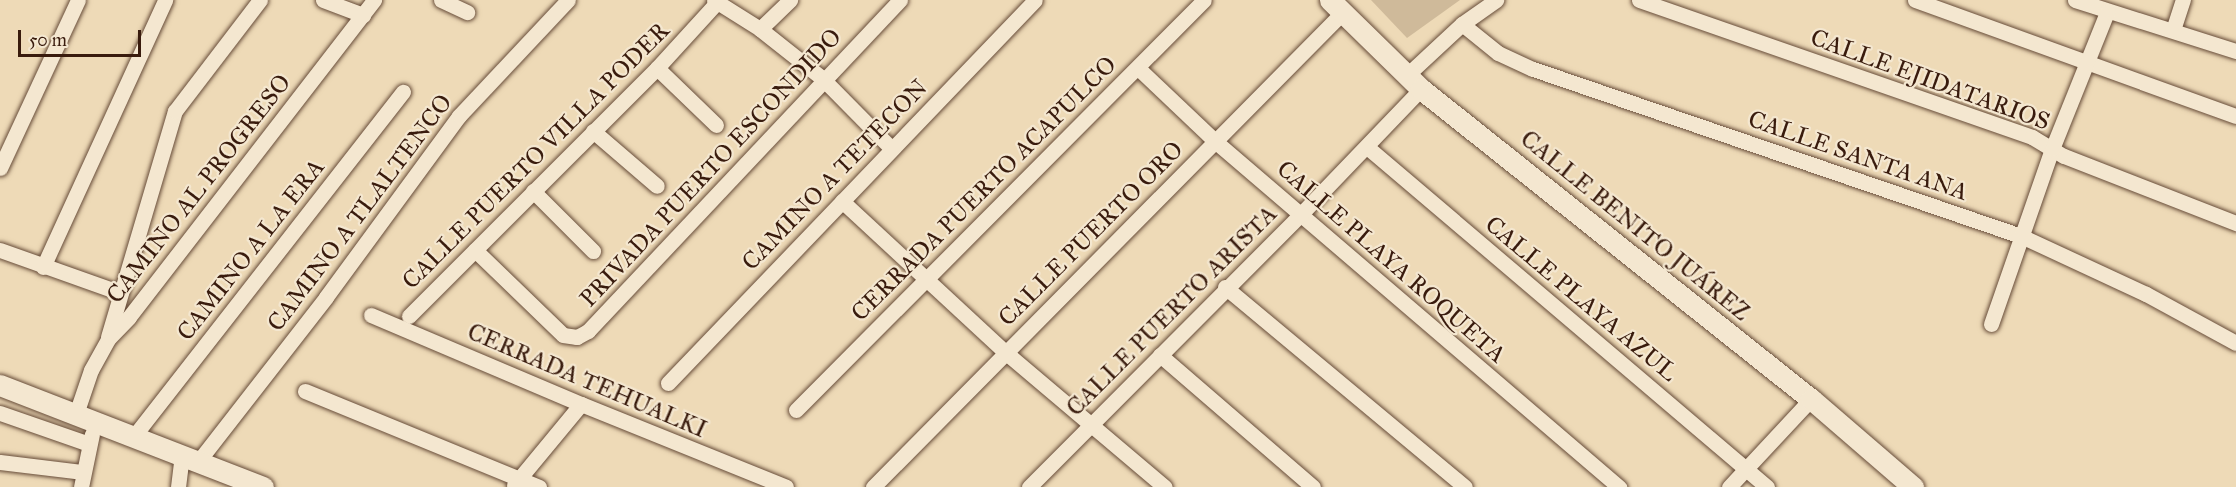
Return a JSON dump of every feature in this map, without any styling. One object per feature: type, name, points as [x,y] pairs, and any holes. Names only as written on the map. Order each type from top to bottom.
[{"type":"street","points":[[0,168],[78,0]]},
{"type":"street","points":[[42,267],[165,0]]},
{"type":"street","points":[[108,339],[175,111],[260,0]]},
{"type":"street","points":[[323,0],[363,15]]},
{"type":"street","name":"CAMINO AL PROGRESO","points":[[76,414],[91,370],[108,339],[129,316],[374,0]]},
{"type":"street","points":[[441,0],[467,12]]},
{"type":"street","name":"CAMINO A TLALTENCO","points":[[190,459],[326,297],[459,116],[568,0]]},
{"type":"street","points":[[760,29],[790,0]]},
{"type":"street","name":"PRIVADA PUERTO ESCONDIDO","points":[[475,250],[563,335],[577,337],[588,331],[823,79],[900,0]]},
{"type":"street","name":"CAMINO A TETECON","points":[[668,383],[1035,0]]},
{"type":"street","name":"CERRADA PUERTO ACAPULCO","points":[[796,410],[1204,0]]},
{"type":"street","name":"CALLE PUERTO ARISTA","points":[[1029,487],[1225,287],[1367,147],[1414,82],[1462,24],[1496,0]]},
{"type":"street","name":"CALLE EJIDATARIOS","points":[[1639,0],[2020,133],[2174,201],[2236,223]]},
{"type":"street","points":[[1915,0],[2236,116]]},
{"type":"street","points":[[2075,0],[2236,51]]},
{"type":"street","points":[[2173,30],[2183,0]]},
{"type":"street","points":[[716,1],[760,29],[823,79],[891,148]]},
{"type":"street","name":"CALLE PUERTO VILLA PODER","points":[[410,316],[657,68],[716,1]]},
{"type":"street","name":"CALLE BENITO JUÁREZ","points":[[1336,7],[1414,82],[1811,399],[1913,487]]},
{"type":"street","name":"CALLE PUERTO ORO","points":[[873,487],[1216,142],[1336,7]]},
{"type":"street","points":[[1991,324],[2052,149],[2107,12]]},
{"type":"street","name":"CALLE SANTA ANA","points":[[1462,24],[1498,53],[1533,69],[2021,236],[2146,294],[2236,343]]},
{"type":"street","points":[[657,68],[716,125]]},
{"type":"street","name":"CALLE PLAYA ROQUETA","points":[[1138,68],[1216,142],[1619,487]]},
{"type":"street","name":"CAMINO A LA ERA","points":[[134,436],[403,92]]},
{"type":"street","points":[[593,131],[657,186]]},
{"type":"street","name":"CALLE PLAYA AZUL","points":[[1367,147],[1767,487]]},
{"type":"street","points":[[532,191],[593,251]]},
{"type":"street","points":[[842,201],[1005,352],[1165,487]]},
{"type":"street","points":[[0,250],[42,267],[122,293]]},
{"type":"street","points":[[1225,287],[1465,487]]},
{"type":"street","name":"CERRADA TEHUALKI","points":[[371,315],[581,404],[786,487]]},
{"type":"street","points":[[1160,355],[1313,487]]},
{"type":"street","points":[[0,385],[263,487]]},
{"type":"street","points":[[305,391],[515,483],[540,487]]},
{"type":"street","points":[[1729,487],[1811,399]]},
{"type":"street","points":[[515,483],[581,404]]},
{"type":"street","points":[[0,413],[89,444]]},
{"type":"street","points":[[0,462],[82,480],[96,422]]},
{"type":"street","points":[[178,487],[190,459]]},
{"type":"shaded area","points":[[1371,0],[1460,0],[1407,38]]}]
